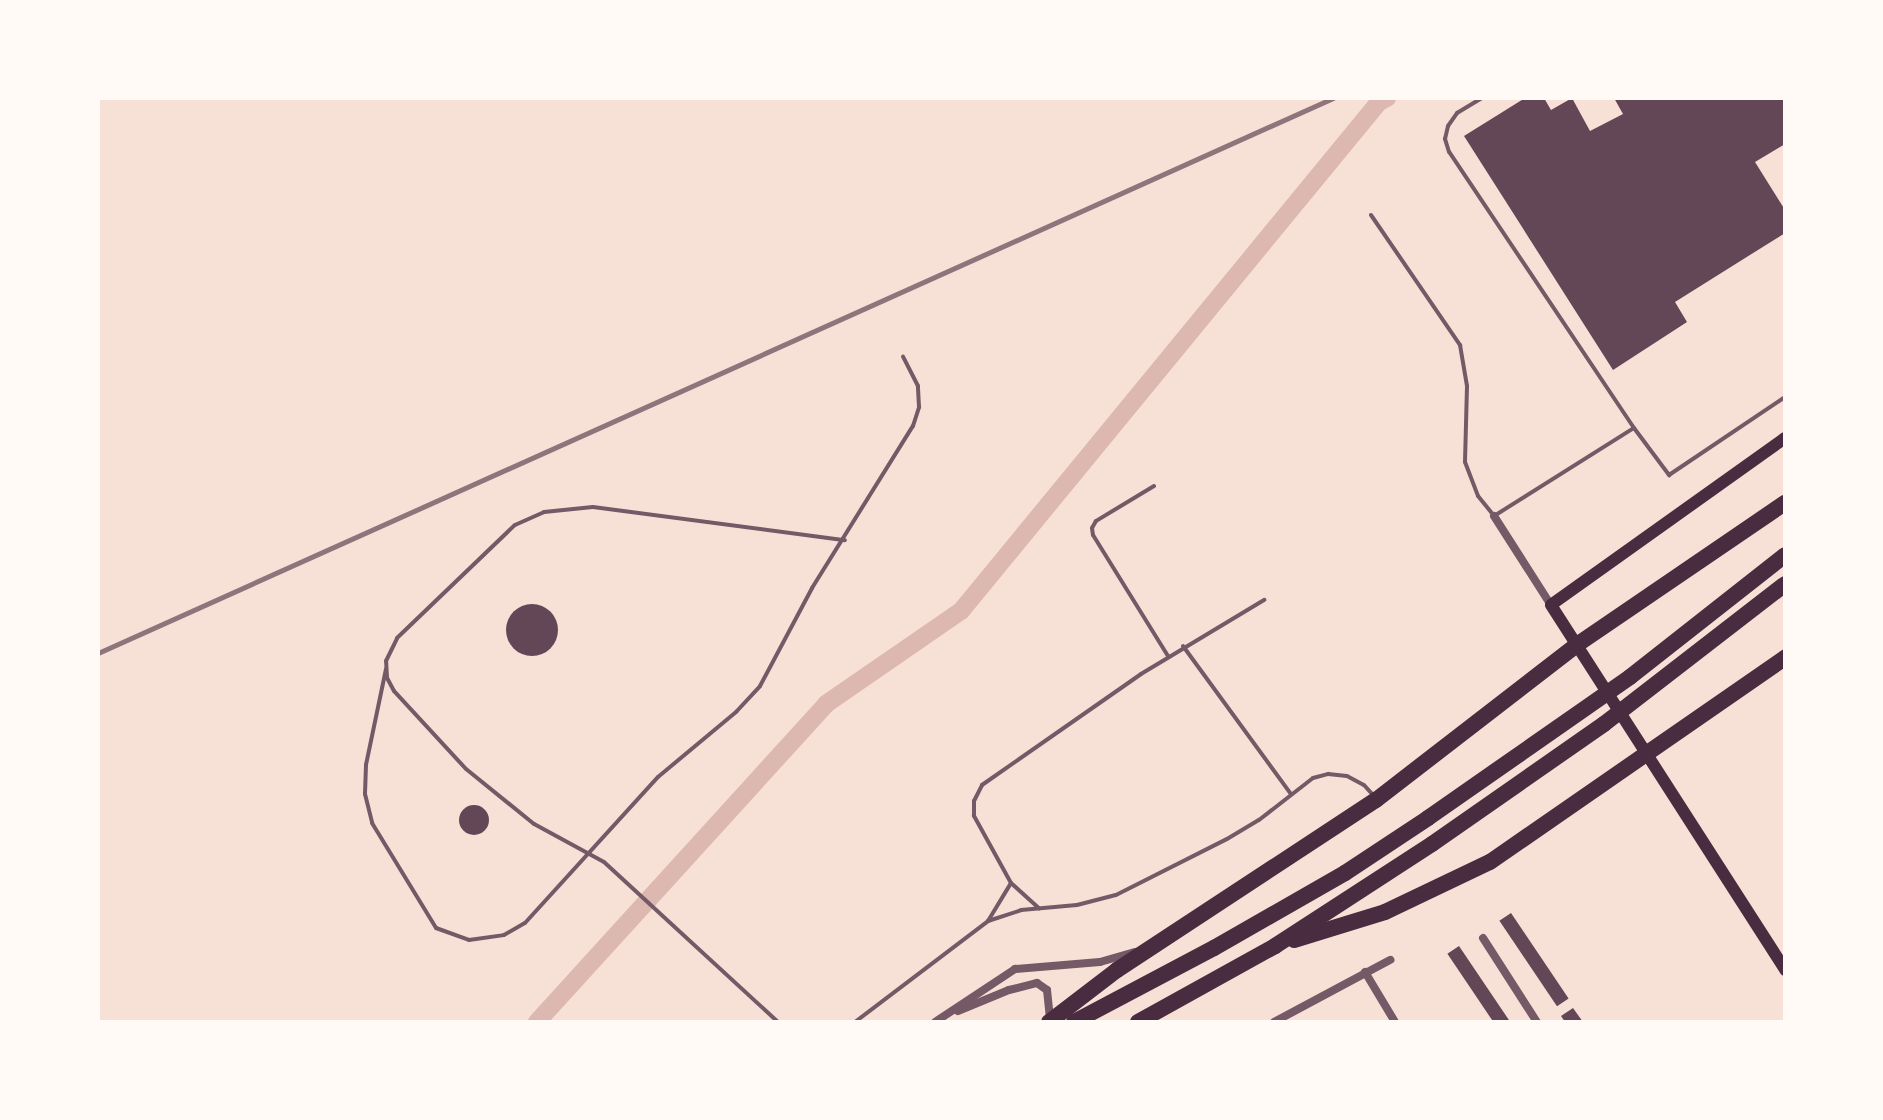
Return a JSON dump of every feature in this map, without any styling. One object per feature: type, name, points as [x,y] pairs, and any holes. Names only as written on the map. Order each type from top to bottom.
[{"type":"highway","points":[[1049,1022],[1154,945],[1376,800],[1578,644],[1785,503]]},
{"type":"highway","points":[[1074,1022],[1214,948],[1345,873],[1630,677],[1785,555]]},
{"type":"highway","points":[[1138,1022],[1275,946],[1432,844],[1604,724],[1785,584]]},
{"type":"highway","points":[[1275,946],[1385,912],[1454,882],[1525,840],[1785,658]]},
{"type":"main road","points":[[1785,438],[1551,605],[1785,970]]},
{"type":"street","points":[[1494,516],[1551,605]]},
{"type":"street","points":[[1483,938],[1537,1022]]},
{"type":"street","points":[[937,1021],[1015,969],[1100,962],[1154,945]]},
{"type":"street","points":[[1274,1022],[1390,960]]},
{"type":"street","points":[[1365,972],[1395,1022]]},
{"type":"street","points":[[937,1021],[1009,990],[1037,983],[1047,990],[1049,1022]]},
{"type":"lane","points":[[1482,98],[1457,113],[1448,126],[1445,139],[1449,152],[1634,428],[1669,475],[1785,397]]},
{"type":"lane","points":[[1371,215],[1460,345],[1467,386],[1465,462],[1478,496],[1494,516],[1634,428]]},
{"type":"lane","points":[[845,540],[593,507],[544,512],[515,525],[397,638],[388,652],[366,765],[368,808],[379,838],[436,928],[469,940],[504,935],[525,923],[658,777],[736,712],[760,686],[812,588],[845,540],[875,483],[916,417],[918,386],[903,357]]},
{"type":"lane","points":[[1154,486],[1096,521],[1092,528],[1093,535],[1168,656]]},
{"type":"lane","points":[[1039,908],[1011,883],[974,816],[978,790],[1183,646],[1264,600]]},
{"type":"lane","points":[[1183,646],[1291,794]]},
{"type":"lane","points":[[386,669],[394,691],[444,748],[488,790],[545,831],[590,852],[617,873],[778,1022]]},
{"type":"lane","points":[[988,921],[1039,908],[1077,905],[1116,895],[1227,839],[1313,778],[1338,774],[1356,780],[1376,800]]},
{"type":"lane","points":[[855,1022],[988,921],[1011,883]]},
{"type":"building","points":[[1525,98],[1544,98],[1551,110],[1572,98],[1590,131],[1623,114],[1614,98],[1785,98],[1785,144],[1755,162],[1785,210],[1785,233],[1675,302],[1687,322],[1613,370],[1464,136]]},
{"type":"building","points":[[532,604],[550,612],[558,630],[550,648],[532,656],[514,648],[506,630],[514,612]]},
{"type":"building","points":[[474,805],[484,810],[489,820],[484,830],[474,835],[464,830],[459,820],[464,810]]},
{"type":"building","points":[[1511,913],[1569,998],[1557,1006],[1499,921]]},
{"type":"building","points":[[1459,946],[1510,1022],[1493,1022],[1447,954]]},
{"type":"building","points":[[1573,1008],[1583,1022],[1565,1022],[1561,1016]]},
{"type":"waterway","points":[[537,1022],[826,704],[961,611],[1379,102],[1387,98]]},
{"type":"railway","points":[[98,653],[1333,98]]}]
